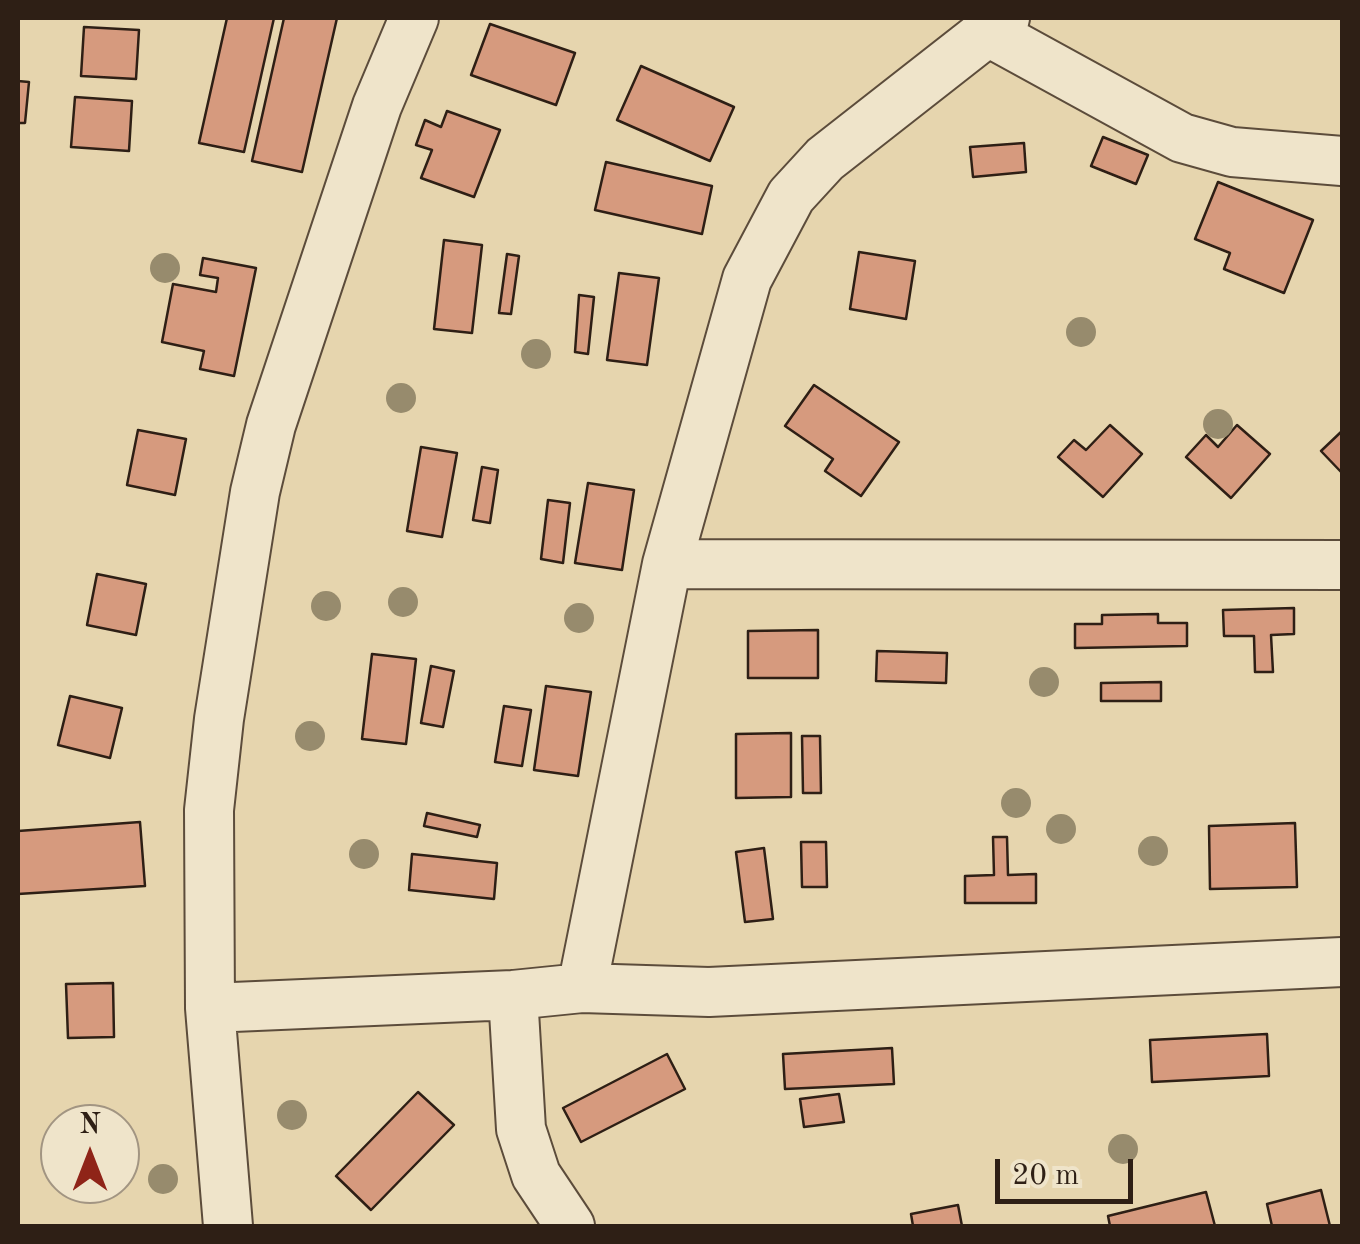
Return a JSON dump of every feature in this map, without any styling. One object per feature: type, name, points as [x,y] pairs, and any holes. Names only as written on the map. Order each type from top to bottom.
[{"type":"street","points":[[228,1226],[210,1008],[209,810],[219,719],[255,492],[271,424],[377,106],[414,18]]},
{"type":"street","points":[[582,988],[667,564],[747,279],[791,196],[825,158],[995,24],[1182,138],[1232,152],[1342,161]]},
{"type":"street","points":[[667,564],[1342,565]]},
{"type":"street","points":[[210,1008],[513,995],[582,988],[708,992],[1342,962]]},
{"type":"street","points":[[513,995],[520,1129],[536,1176],[570,1226]]},
{"type":"building","points":[[227,18],[274,18],[244,152],[199,143]]},
{"type":"building","points":[[284,18],[337,18],[302,172],[252,161]]},
{"type":"building","points":[[490,24],[575,53],[556,105],[471,75]]},
{"type":"building","points":[[84,27],[139,30],[136,79],[81,76]]},
{"type":"building","points":[[641,66],[734,107],[710,161],[617,120]]},
{"type":"building","points":[[18,81],[29,82],[25,123],[18,123]]},
{"type":"building","points":[[75,97],[132,101],[129,151],[71,147]]},
{"type":"building","points":[[447,111],[500,130],[474,197],[421,178],[432,150],[416,145],[425,120],[441,127]]},
{"type":"building","points":[[1103,137],[1148,155],[1136,184],[1091,166]]},
{"type":"building","points":[[1024,143],[1026,172],[973,177],[970,147]]},
{"type":"building","points":[[606,162],[712,186],[702,234],[595,210]]},
{"type":"building","points":[[1218,182],[1313,220],[1284,293],[1224,269],[1230,253],[1195,239]]},
{"type":"building","points":[[444,240],[482,245],[472,333],[434,329]]},
{"type":"building","points":[[859,252],[915,261],[906,319],[850,309]]},
{"type":"building","points":[[507,254],[519,256],[511,314],[499,313]]},
{"type":"building","points":[[203,258],[256,268],[234,376],[200,369],[204,351],[162,342],[173,284],[216,292],[218,278],[200,275]]},
{"type":"building","points":[[619,273],[659,278],[647,365],[607,360]]},
{"type":"building","points":[[579,295],[594,297],[588,354],[575,352]]},
{"type":"building","points":[[814,385],[899,442],[861,496],[825,471],[833,459],[785,426]]},
{"type":"building","points":[[1110,425],[1142,454],[1103,497],[1058,457],[1074,440],[1086,450]]},
{"type":"building","points":[[1237,425],[1270,454],[1231,498],[1186,457],[1206,435],[1218,447]]},
{"type":"building","points":[[138,430],[186,439],[175,495],[127,485]]},
{"type":"building","points":[[1342,431],[1342,473],[1321,451]]},
{"type":"building","points":[[421,447],[457,453],[442,537],[407,531]]},
{"type":"building","points":[[482,467],[498,470],[490,523],[473,520]]},
{"type":"building","points":[[588,483],[634,490],[622,570],[575,563]]},
{"type":"building","points":[[548,500],[570,503],[563,563],[541,559]]},
{"type":"building","points":[[97,574],[146,584],[136,635],[87,625]]},
{"type":"building","points":[[1294,608],[1294,634],[1271,635],[1273,672],[1255,672],[1254,636],[1224,636],[1223,610]]},
{"type":"building","points":[[1158,614],[1158,623],[1187,623],[1187,646],[1075,648],[1075,624],[1102,624],[1102,615]]},
{"type":"building","points":[[818,630],[818,678],[748,678],[748,631]]},
{"type":"building","points":[[877,651],[947,653],[946,683],[876,681]]},
{"type":"building","points":[[372,654],[416,659],[406,744],[362,739]]},
{"type":"building","points":[[431,666],[454,671],[443,727],[421,723]]},
{"type":"building","points":[[1161,682],[1161,701],[1101,701],[1101,683]]},
{"type":"building","points":[[546,686],[591,692],[578,776],[534,770]]},
{"type":"building","points":[[70,696],[122,708],[110,758],[58,745]]},
{"type":"building","points":[[504,706],[531,710],[522,766],[495,762]]},
{"type":"building","points":[[791,733],[791,797],[736,798],[736,734]]},
{"type":"building","points":[[802,736],[820,736],[821,793],[803,793]]},
{"type":"building","points":[[427,813],[480,825],[477,837],[424,826]]},
{"type":"building","points":[[140,822],[145,886],[18,894],[18,831]]},
{"type":"building","points":[[1295,823],[1297,887],[1210,889],[1209,826]]},
{"type":"building","points":[[993,837],[1007,837],[1008,875],[1036,874],[1036,903],[965,903],[965,876],[994,875]]},
{"type":"building","points":[[801,842],[826,842],[827,887],[802,887]]},
{"type":"building","points":[[764,848],[773,919],[745,922],[736,852]]},
{"type":"building","points":[[412,854],[497,863],[494,899],[409,890]]},
{"type":"building","points":[[113,983],[114,1037],[68,1038],[66,984]]},
{"type":"building","points":[[1267,1034],[1269,1076],[1152,1082],[1150,1040]]},
{"type":"building","points":[[892,1048],[894,1084],[785,1089],[783,1054]]},
{"type":"building","points":[[667,1054],[685,1089],[581,1142],[563,1108]]},
{"type":"building","points":[[418,1092],[454,1125],[371,1210],[336,1176]]},
{"type":"building","points":[[839,1094],[844,1122],[804,1127],[800,1099]]},
{"type":"building","points":[[1321,1190],[1330,1226],[1272,1226],[1267,1204]]},
{"type":"building","points":[[1206,1192],[1215,1226],[1110,1226],[1108,1216]]},
{"type":"building","points":[[958,1205],[962,1226],[913,1226],[911,1214]]}]
